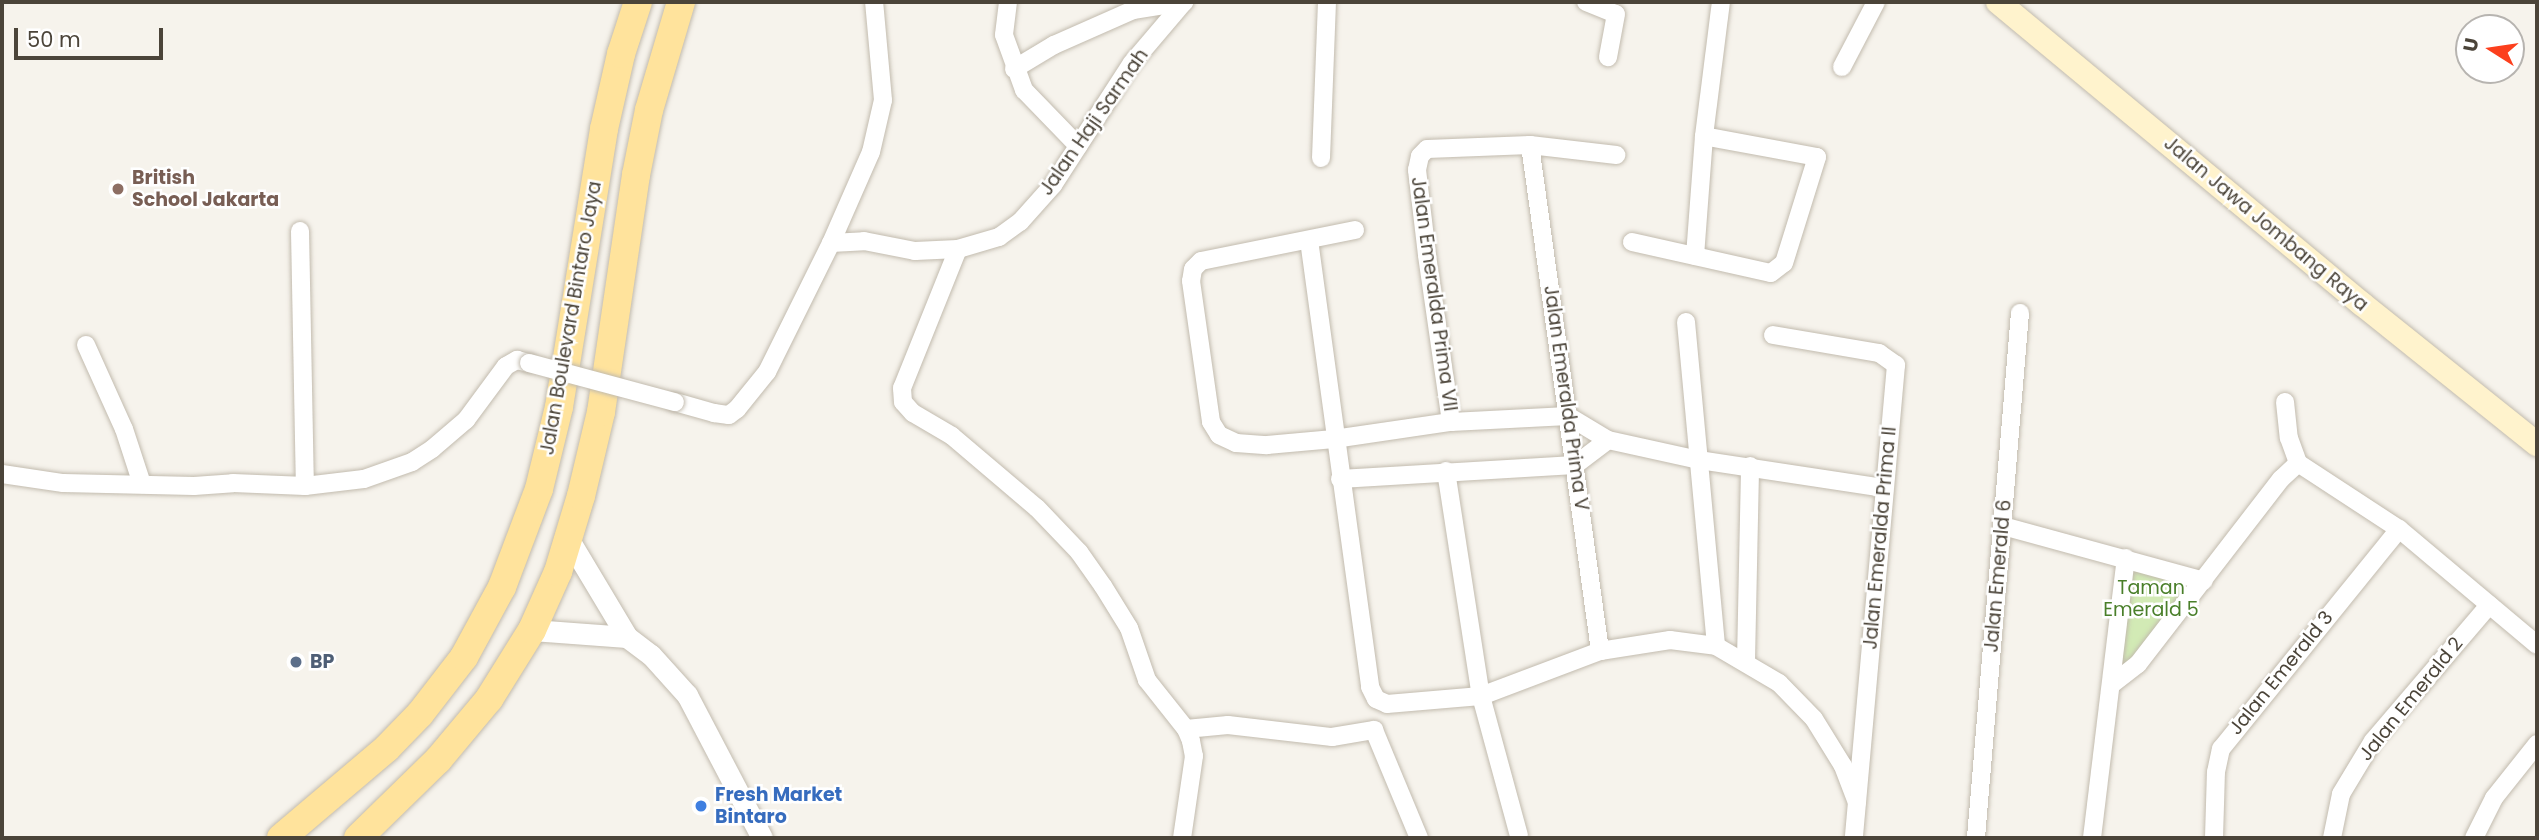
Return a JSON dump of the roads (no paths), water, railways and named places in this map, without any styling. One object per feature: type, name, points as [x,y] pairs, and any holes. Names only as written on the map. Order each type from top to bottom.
[{"type":"main road","name":"Jalan Boulevard Bintaro Jaya","points":[[294,833],[420,714],[464,657],[502,587],[539,489],[559,407],[604,129],[621,54],[638,2]]},
{"type":"main road","name":"Jalan Boulevard Bintaro Jaya","points":[[358,838],[463,733],[510,670],[532,630],[569,540],[601,412],[636,175],[649,110],[681,2]]},
{"type":"main road","name":"Jalan Jawa Jombang Raya","points":[[1998,2],[2362,304],[2537,444]]},
{"type":"street","points":[[2,474],[63,483],[305,486],[364,479],[412,462],[466,420],[511,362],[529,363],[714,414],[729,415],[767,372],[831,243],[871,152],[883,100],[874,2]]},
{"type":"street","points":[[1008,2],[1004,35],[1014,69],[1024,90],[1079,146]]},
{"type":"street","points":[[1014,69],[1054,46],[1133,10],[1184,2]]},
{"type":"street","name":"Jalan Haji Sarmah","points":[[831,243],[864,241],[915,251],[958,249],[999,237],[1020,222],[1053,185],[1132,63],[1184,2]]},
{"type":"street","points":[[1321,158],[1327,2]]},
{"type":"street","points":[[1586,2],[1616,14],[1608,57]]},
{"type":"street","points":[[1695,256],[1704,136],[1721,2]]},
{"type":"street","points":[[1842,67],[1876,2]]},
{"type":"street","points":[[1632,242],[1771,272],[1779,270],[1784,263],[1817,158],[1704,136]]},
{"type":"street","name":"Jalan Emeralda Prima VII","points":[[1451,422],[1417,170],[1420,156],[1427,149],[1531,145],[1616,155]]},
{"type":"street","name":"Jalan Emeralda Prima V","points":[[1531,145],[1600,651]]},
{"type":"street","points":[[1354,230],[1201,261],[1193,269],[1191,281],[1211,422],[1219,435],[1236,443],[1267,445],[1334,439],[1451,422],[1568,416],[1608,440],[1699,460],[1884,488]]},
{"type":"street","points":[[300,231],[305,486]]},
{"type":"street","points":[[1309,240],[1334,439],[1370,687],[1376,699],[1387,704],[1414,704],[1481,696],[1600,651],[1670,640],[1716,646],[1746,661],[1779,683],[1814,719],[1843,766],[1857,802]]},
{"type":"street","points":[[958,249],[902,388],[903,402],[913,413],[952,436],[1037,508],[1079,552],[1129,628],[1147,680],[1186,729],[1194,756],[1182,838]]},
{"type":"street","name":"Jalan Emerald 6","points":[[1976,838],[2020,313]]},
{"type":"street","points":[[1686,322],[1716,646]]},
{"type":"street","name":"Jalan Emeralda Prima II","points":[[1773,335],[1879,353],[1896,365],[1854,838]]},
{"type":"street","points":[[86,345],[124,429],[142,484]]},
{"type":"street","points":[[2285,402],[2289,438],[2298,463],[2399,529],[2537,645]]},
{"type":"street","points":[[1340,479],[1575,464],[1608,440]]},
{"type":"street","points":[[2110,685],[2138,664],[2281,479],[2298,463]]},
{"type":"street","points":[[1746,661],[1749,466]]},
{"type":"street","points":[[1446,471],[1481,696],[1519,836]]},
{"type":"street","points":[[2003,526],[2204,581]]},
{"type":"street","name":"Jalan Emerald 3","points":[[2214,838],[2216,772],[2221,749],[2399,529]]},
{"type":"street","points":[[569,540],[627,637],[651,655],[687,695],[762,838]]},
{"type":"street","points":[[2092,838],[2126,558]]},
{"type":"street","name":"Jalan Emerald 2","points":[[2332,838],[2341,794],[2373,741],[2488,605]]},
{"type":"street","points":[[532,630],[627,637]]},
{"type":"street","points":[[1186,729],[1228,725],[1332,737],[1374,730],[1419,838]]},
{"type":"street","points":[[2474,838],[2494,798],[2537,744]]},
{"type":"place","name":"British School Jakarta","points":[[118,189]]},
{"type":"place","name":"BP","points":[[296,662]]},
{"type":"place","name":"Fresh Market Bintaro","points":[[701,806]]},
{"type":"park label","name":"Taman Emerald 5","points":[[2151,599]]}]
